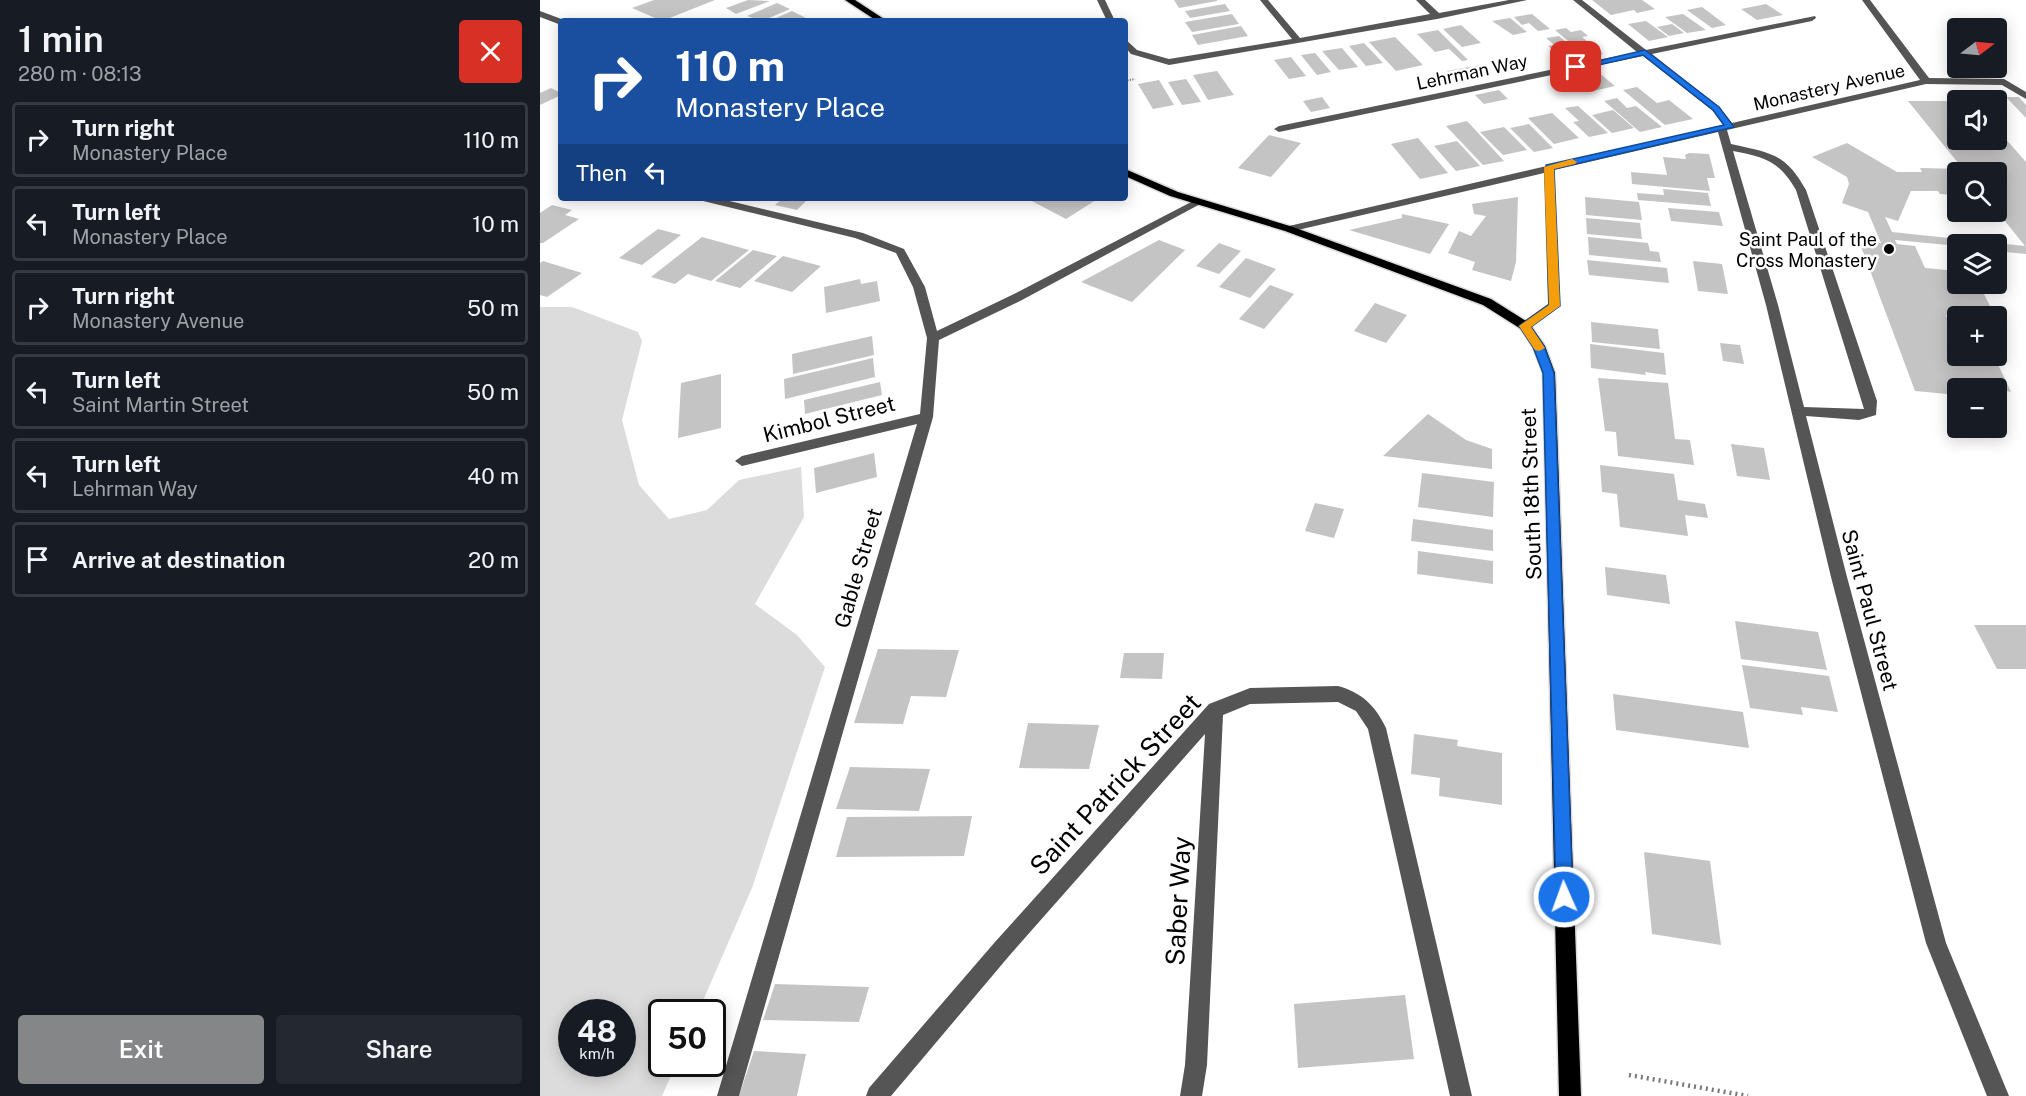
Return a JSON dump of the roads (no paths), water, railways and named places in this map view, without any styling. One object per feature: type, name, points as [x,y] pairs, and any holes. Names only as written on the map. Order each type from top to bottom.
[{"type":"main road","points":[[849,0],[878,18]]},
{"type":"main road","name":"South 18th Street","points":[[1128,173],[1174,194],[1289,229],[1487,302],[1525,326],[1539,346],[1549,373],[1570,1096]]},
{"type":"street","points":[[1101,0],[1110,18]]},
{"type":"street","points":[[1264,0],[1298,41]]},
{"type":"street","points":[[1420,0],[1437,15]]},
{"type":"street","points":[[1128,45],[1134,52],[1169,62],[1523,0]]},
{"type":"street","points":[[1577,0],[1716,109],[1726,128]]},
{"type":"street","name":"Monastery Avenue","points":[[1289,229],[1926,81],[1866,0]]},
{"type":"street","points":[[540,14],[558,21]]},
{"type":"street","name":"Lehrman Way","points":[[1279,129],[1812,18]]},
{"type":"street","points":[[1926,81],[2004,82],[2026,96]]},
{"type":"street","name":"Saint Paul Street","points":[[1726,128],[1726,146],[1772,304],[1836,566],[1936,943],[1998,1096]]},
{"type":"street","points":[[1726,146],[1764,155],[1778,162],[1788,169],[1801,190],[1870,401],[1870,412],[1859,415],[1798,411]]},
{"type":"street","points":[[1525,326],[1554,306],[1549,167]]},
{"type":"street","name":"Gable Street","points":[[715,201],[859,236],[900,251],[919,287],[933,338],[927,417],[728,1096]]},
{"type":"street","points":[[933,338],[1018,297],[1199,202]]},
{"type":"street","name":"Kimbol Street","points":[[742,461],[927,417]]},
{"type":"street","name":"Saint Patrick Street","points":[[877,1096],[1002,949],[1215,710],[1250,696],[1338,694],[1351,698],[1372,716],[1377,728],[1461,1096]]},
{"type":"street","name":"Saber Way","points":[[1191,1096],[1196,1065],[1215,710]]},
{"type":"place","name":"Saint Paul of the Cross Monastery","points":[[1889,249]]}]
